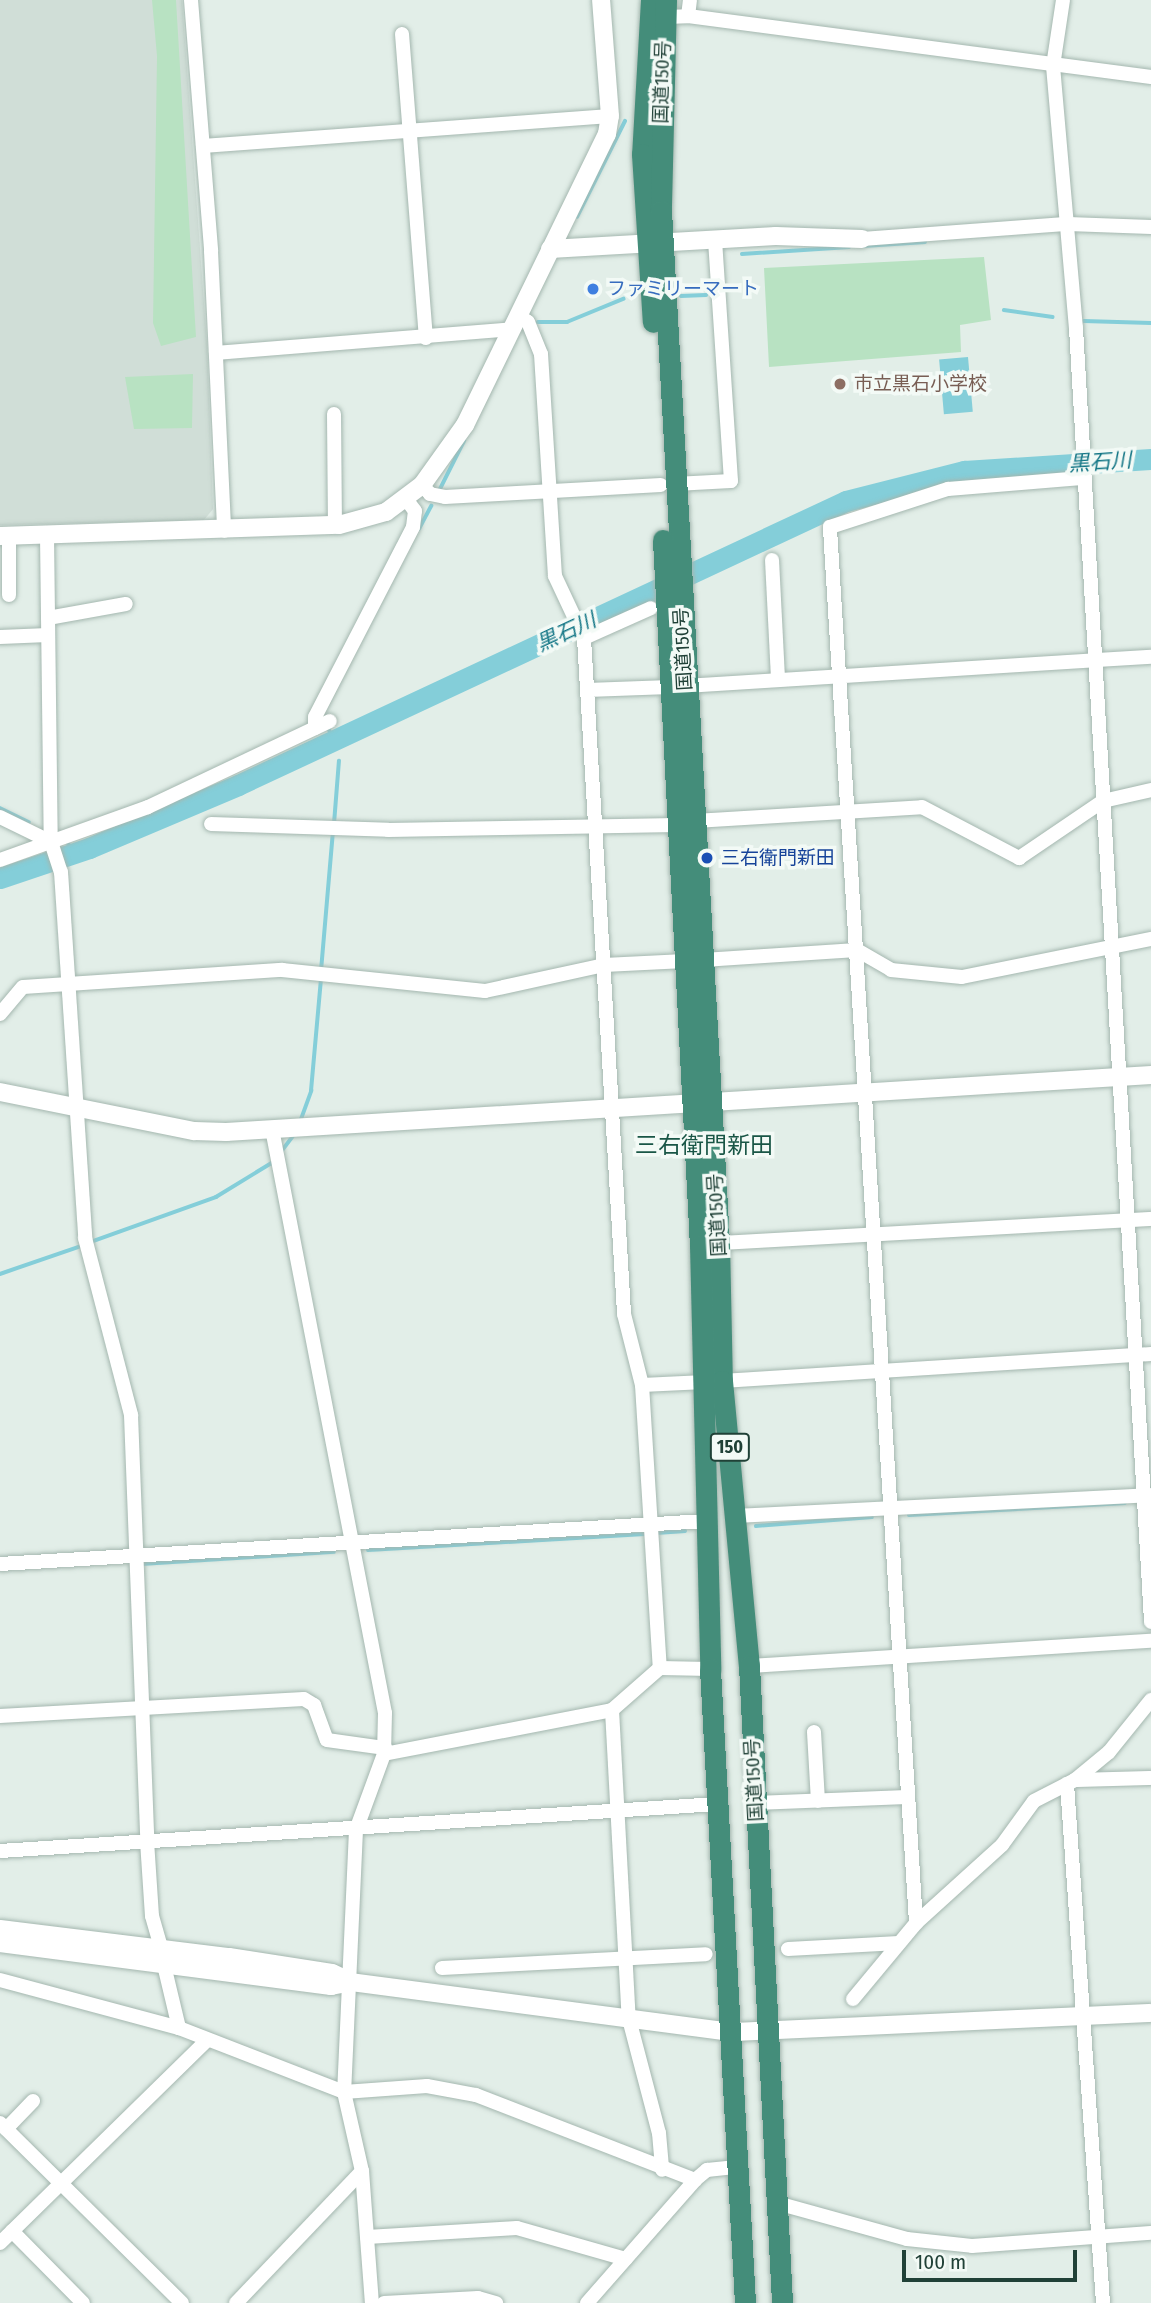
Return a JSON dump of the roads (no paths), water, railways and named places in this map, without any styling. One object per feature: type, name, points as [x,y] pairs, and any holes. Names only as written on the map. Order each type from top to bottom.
[{"type":"highway","name":"国道150号","points":[[651,0],[642,154],[656,242]]},
{"type":"highway","name":"国道150号","points":[[666,9],[656,242],[671,561],[665,598],[678,687],[702,1101],[714,1381],[737,1516],[749,1666],[782,2303]]},
{"type":"highway","name":"国道150号","points":[[702,1101],[719,1243],[706,1521],[710,1669],[745,2303]]},
{"type":"street","points":[[191,0],[203,146],[225,531]]},
{"type":"street","points":[[9,595],[5,536],[225,531],[335,525],[365,520],[406,499],[422,485],[465,425],[605,139],[610,116],[601,0]]},
{"type":"street","points":[[688,16],[690,0]]},
{"type":"street","points":[[1063,0],[1054,66],[1068,224],[1135,1355],[1148,1495],[1151,1622]]},
{"type":"street","points":[[666,9],[688,16],[1151,78]]},
{"type":"street","points":[[402,34],[426,338]]},
{"type":"street","points":[[203,146],[610,116]]},
{"type":"street","points":[[550,249],[715,239],[862,239],[1068,224],[1151,227]]},
{"type":"street","points":[[422,485],[430,494],[445,497],[731,481],[715,239]]},
{"type":"street","points":[[216,353],[426,338],[515,322],[532,330],[541,354],[555,576],[584,638],[624,1314],[642,1385],[660,1668]]},
{"type":"street","points":[[334,414],[335,525]]},
{"type":"street","points":[[916,1923],[830,527],[948,489],[1082,475]]},
{"type":"street","points":[[0,860],[148,807],[322,724],[315,717],[413,527],[415,511],[406,499]]},
{"type":"street","points":[[47,535],[51,842],[61,872],[74,1106],[86,1243],[131,1415],[133,1558],[152,1916],[179,2028]]},
{"type":"street","points":[[772,560],[778,680]]},
{"type":"street","points":[[584,638],[665,598]]},
{"type":"street","points":[[48,618],[126,604]]},
{"type":"street","points":[[0,637],[48,635]]},
{"type":"street","points":[[587,690],[678,687],[1151,657]]},
{"type":"street","points":[[211,824],[333,828],[595,828],[922,807],[1019,859],[1103,801],[1151,790]]},
{"type":"street","points":[[0,817],[51,842]]},
{"type":"street","points":[[0,1014],[23,987],[282,970],[485,991],[604,965],[857,950],[891,970],[962,977],[1151,939]]},
{"type":"street","points":[[0,1091],[194,1131],[272,1129],[610,1106],[1151,1076]]},
{"type":"street","points":[[272,1129],[349,1544],[384,1713],[385,1751],[356,1830],[344,2092],[362,2171],[372,2303]]},
{"type":"street","points":[[719,1243],[1151,1219]]},
{"type":"street","points":[[642,1385],[1151,1354]]},
{"type":"street","points":[[737,1516],[1148,1495]]},
{"type":"street","points":[[0,1564],[651,1529],[706,1521]]},
{"type":"street","points":[[749,1666],[1151,1641]]},
{"type":"street","points":[[0,1716],[304,1699],[314,1705],[327,1740],[385,1751],[612,1710],[660,1668],[710,1669]]},
{"type":"street","points":[[853,1999],[916,1923],[984,1865],[1034,1801],[1071,1782],[1109,1752],[1151,1700]]},
{"type":"street","points":[[612,1710],[629,2019],[659,2133],[662,2169]]},
{"type":"street","points":[[814,1732],[818,1801]]},
{"type":"street","points":[[1071,1782],[1151,1778]]},
{"type":"street","points":[[1071,1782],[1082,2016],[1103,2303]]},
{"type":"street","points":[[755,1803],[907,1797]]},
{"type":"street","points":[[0,1851],[356,1830],[718,1804]]},
{"type":"street","points":[[0,1928],[162,1957]]},
{"type":"street","points":[[0,1943],[332,1973],[351,1982],[732,2032],[1151,2013]]},
{"type":"street","points":[[788,1949],[899,1943]]},
{"type":"street","points":[[442,1968],[706,1954]]},
{"type":"street","points":[[0,1980],[179,2028],[206,2041],[344,2092],[427,2086],[476,2095],[695,2180]]},
{"type":"street","points":[[0,2243],[206,2041]]},
{"type":"street","points":[[33,2101],[3,2126],[182,2303]]},
{"type":"street","points":[[587,2303],[695,2180],[707,2171],[737,2167]]},
{"type":"street","points":[[236,2303],[362,2171]]},
{"type":"street","points":[[777,2203],[920,2241],[1005,2246],[1151,2233]]},
{"type":"street","points":[[367,2237],[517,2228],[626,2259]]},
{"type":"street","points":[[12,2231],[83,2303]]},
{"type":"street","points":[[384,2303],[478,2298],[496,2303]]},
{"type":"water","points":[[968,357],[973,412],[944,414],[939,360]]},
{"type":"waterway","points":[[577,217],[625,121]]},
{"type":"waterway","points":[[863,246],[925,242]]},
{"type":"waterway","points":[[742,254],[849,247]]},
{"type":"waterway","points":[[681,296],[706,295]]},
{"type":"waterway","points":[[538,322],[567,322],[623,299]]},
{"type":"waterway","points":[[1004,310],[1053,317]]},
{"type":"waterway","points":[[1084,321],[1151,323]]},
{"type":"waterway","points":[[439,491],[464,441]]},
{"type":"waterway","name":"黒石川","points":[[0,878],[89,848],[238,785],[846,501],[964,471],[1151,459]]},
{"type":"waterway","points":[[419,529],[431,506]]},
{"type":"waterway","name":"黒石川","points":[[328,726],[336,747]]},
{"type":"waterway","points":[[334,824],[339,761]]},
{"type":"waterway","points":[[0,808],[29,822]]},
{"type":"waterway","points":[[321,971],[333,832]]},
{"type":"waterway","points":[[67,841],[70,846],[89,848]]},
{"type":"waterway","points":[[300,1122],[311,1091],[321,978]]},
{"type":"waterway","points":[[281,1152],[293,1136]]},
{"type":"waterway","points":[[91,1242],[216,1197],[275,1161]]},
{"type":"waterway","points":[[0,1274],[84,1245]]},
{"type":"waterway","points":[[909,1515],[1125,1503]]},
{"type":"waterway","points":[[756,1526],[872,1517]]},
{"type":"waterway","points":[[656,1533],[685,1531]]},
{"type":"waterway","points":[[368,1550],[649,1534]]},
{"type":"waterway","points":[[141,1564],[334,1552]]},
{"type":"place","name":"ファミリーマート","points":[[593,289]]},
{"type":"place","name":"市立黒石小学校","points":[[840,384]]},
{"type":"place","name":"三右衛門新田","points":[[707,858]]},
{"type":"district","name":"三右衛門新田","points":[[704,1145]]}]
